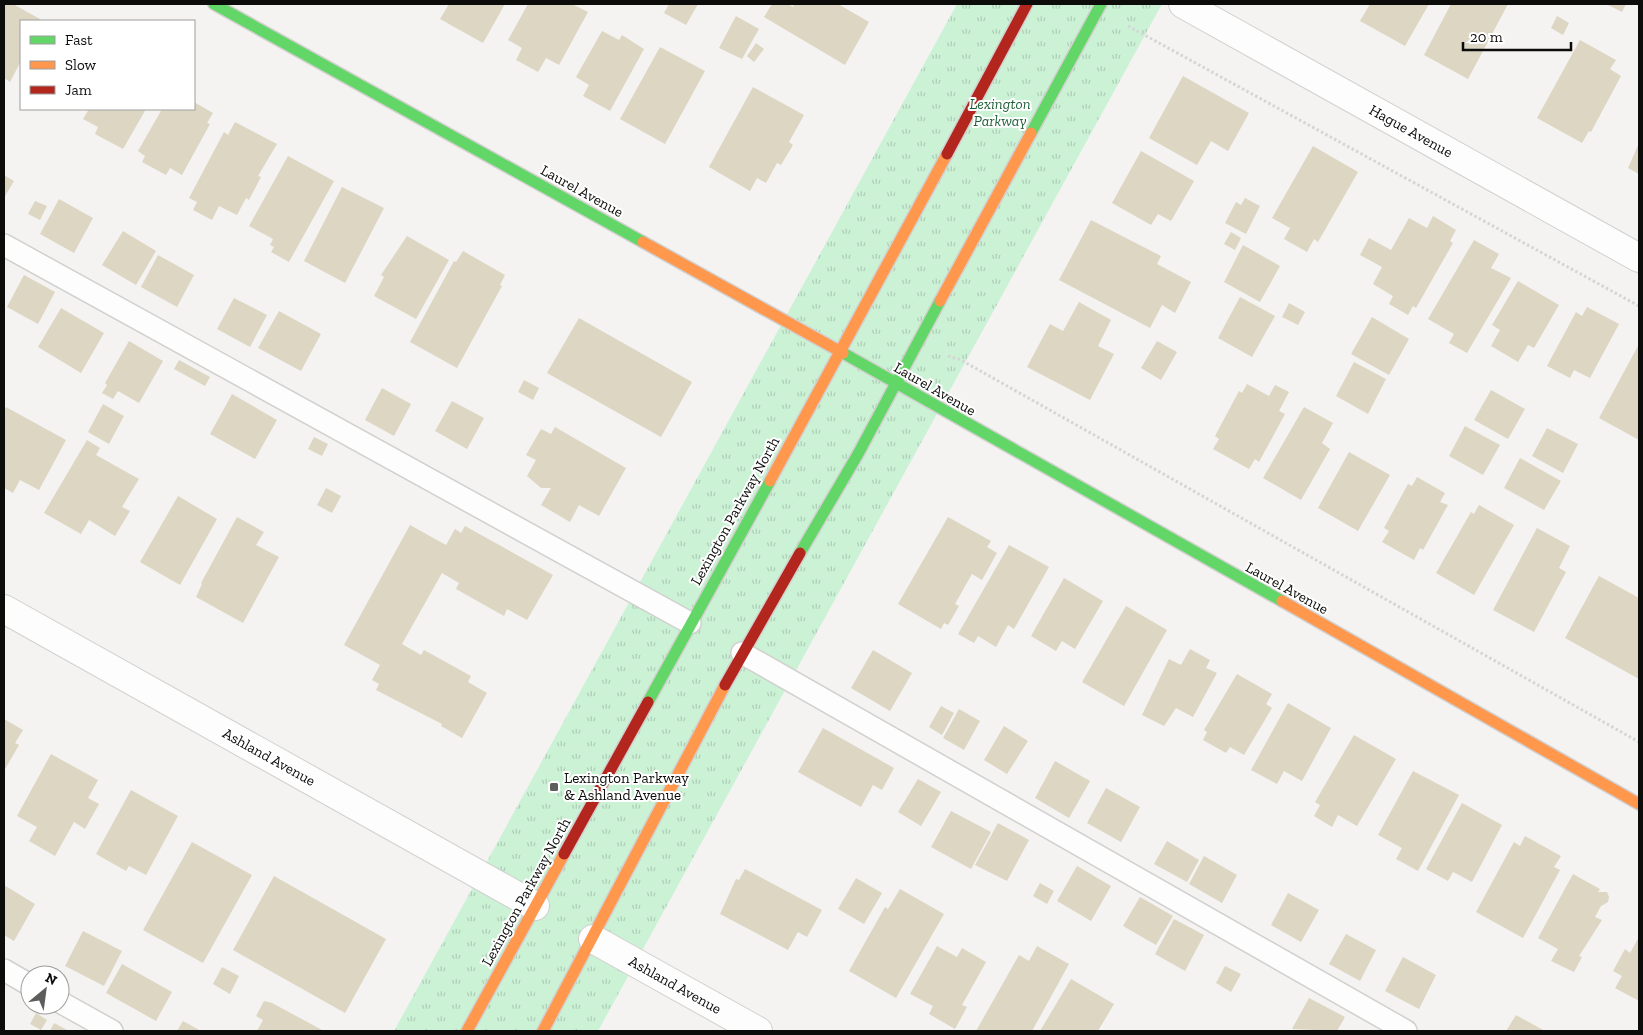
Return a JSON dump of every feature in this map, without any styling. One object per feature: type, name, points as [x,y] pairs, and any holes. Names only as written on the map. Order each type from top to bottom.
[{"type":"main road","name":"Laurel Avenue","points":[[214,4],[841,352],[1639,804]]},
{"type":"main road","name":"Lexington Parkway North","points":[[467,1031],[690,623],[841,352],[1027,4]]},
{"type":"main road","points":[[543,1031],[742,653],[858,454],[1101,4]]},
{"type":"street","name":"Hague Avenue","points":[[1183,4],[1639,258]]},
{"type":"street","name":"Ashland Avenue","points":[[4,609],[535,906]]},
{"type":"street","name":"Ashland Avenue","points":[[593,939],[758,1031]]},
{"type":"lane","points":[[4,245],[690,623]]},
{"type":"lane","points":[[742,653],[1406,1031]]},
{"type":"lane","points":[[4,970],[20,979]]},
{"type":"lane","points":[[70,1008],[112,1031]]},
{"type":"path","points":[[1128,26],[1639,306]]},
{"type":"path","points":[[944,354],[960,360],[1639,742]]},
{"type":"green space","name":"Lexington Parkway","points":[[957,4],[1162,4],[598,1031],[394,1031]]},
{"type":"building","points":[[4,4],[13,4],[40,19],[20,20],[20,63],[10,82],[4,78]]},
{"type":"building","points":[[449,4],[505,4],[483,43],[440,19]]},
{"type":"building","points":[[528,4],[572,4],[588,12],[559,65],[546,58],[538,72],[516,60],[522,48],[508,40]]},
{"type":"building","points":[[669,4],[698,4],[686,25],[664,13]]},
{"type":"building","points":[[772,4],[788,4],[793,7],[794,4],[838,4],[869,22],[845,65],[764,17]]},
{"type":"building","points":[[1370,4],[1429,4],[1405,46],[1360,21]]},
{"type":"building","points":[[1451,4],[1508,4],[1468,79],[1424,55]]},
{"type":"building","points":[[1606,4],[1626,4],[1622,12]]},
{"type":"building","points":[[736,16],[759,29],[742,59],[719,48]]},
{"type":"building","points":[[1557,16],[1569,23],[1563,35],[1551,28]]},
{"type":"building","points":[[602,31],[619,40],[622,35],[644,49],[610,111],[583,96],[589,85],[576,77]]},
{"type":"building","points":[[1580,40],[1616,60],[1610,69],[1621,76],[1591,132],[1589,131],[1582,143],[1537,118]]},
{"type":"building","points":[[756,43],[764,49],[754,62],[747,56]]},
{"type":"building","points":[[660,47],[705,71],[665,144],[620,119]]},
{"type":"building","points":[[1183,76],[1249,113],[1228,151],[1211,141],[1197,165],[1149,138]]},
{"type":"building","points":[[753,87],[804,115],[789,142],[793,145],[781,165],[777,163],[766,183],[757,178],[750,191],[709,167]]},
{"type":"building","points":[[195,103],[213,113],[207,123],[210,124],[182,175],[170,168],[166,175],[142,162],[145,156],[138,151],[161,110],[195,110]]},
{"type":"building","points":[[88,110],[145,110],[123,149],[95,134],[98,127],[83,119]]},
{"type":"building","points":[[235,122],[277,144],[258,176],[261,177],[249,200],[246,198],[237,215],[219,206],[212,220],[193,210],[197,202],[189,198],[224,132],[228,135]]},
{"type":"building","points":[[1639,143],[1639,174],[1628,168]]},
{"type":"building","points":[[1313,146],[1358,172],[1318,242],[1314,239],[1307,252],[1284,239],[1290,228],[1272,218]]},
{"type":"building","points":[[1141,151],[1194,181],[1171,221],[1158,214],[1151,225],[1112,203]]},
{"type":"building","points":[[288,156],[334,181],[289,262],[271,252],[274,247],[270,245],[273,239],[249,226]]},
{"type":"building","points":[[4,175],[14,181],[4,198]]},
{"type":"building","points":[[342,187],[384,208],[345,283],[304,261]]},
{"type":"building","points":[[1245,198],[1260,206],[1246,234],[1225,223],[1236,202],[1241,205]]},
{"type":"building","points":[[59,199],[93,218],[74,253],[40,234]]},
{"type":"building","points":[[35,201],[47,206],[40,220],[28,214]]},
{"type":"building","points":[[1433,216],[1456,230],[1450,241],[1453,243],[1416,308],[1413,306],[1408,315],[1389,304],[1393,296],[1373,284],[1382,267],[1360,255],[1369,238],[1391,250],[1409,218],[1427,228]]},
{"type":"building","points":[[1091,220],[1161,256],[1157,264],[1191,282],[1175,313],[1162,305],[1150,328],[1059,280]]},
{"type":"building","points":[[123,231],[156,251],[136,285],[102,265]]},
{"type":"building","points":[[1231,232],[1241,238],[1235,250],[1224,244]]},
{"type":"building","points":[[407,236],[449,260],[416,319],[374,296],[384,277],[381,275]]},
{"type":"building","points":[[1474,240],[1499,254],[1491,268],[1511,278],[1467,353],[1449,343],[1454,334],[1428,319]]},
{"type":"building","points":[[1243,245],[1280,266],[1260,302],[1224,282]]},
{"type":"building","points":[[463,251],[505,275],[500,285],[502,286],[457,368],[410,342],[454,261],[456,262]]},
{"type":"building","points":[[158,255],[194,275],[177,307],[141,287]]},
{"type":"building","points":[[24,275],[55,292],[38,324],[7,307]]},
{"type":"building","points":[[1518,281],[1559,305],[1534,348],[1528,345],[1518,362],[1491,346],[1500,330],[1492,325]]},
{"type":"building","points":[[1240,297],[1275,316],[1252,357],[1218,338]]},
{"type":"building","points":[[234,298],[267,315],[250,347],[217,329]]},
{"type":"building","points":[[1079,302],[1111,320],[1098,346],[1114,354],[1090,400],[1027,367],[1050,324],[1063,331]]},
{"type":"building","points":[[1289,303],[1305,312],[1298,325],[1282,317]]},
{"type":"building","points":[[1587,307],[1619,324],[1590,378],[1574,370],[1570,378],[1547,366],[1576,312],[1582,316]]},
{"type":"building","points":[[61,308],[104,333],[81,373],[38,347]]},
{"type":"building","points":[[279,311],[321,334],[301,371],[258,348]]},
{"type":"building","points":[[1372,317],[1409,339],[1389,375],[1351,354]]},
{"type":"building","points":[[579,318],[692,382],[661,437],[547,373]]},
{"type":"building","points":[[129,341],[163,361],[139,403],[118,391],[113,399],[102,393],[107,385],[105,383]]},
{"type":"building","points":[[1157,341],[1177,352],[1161,380],[1141,368]]},
{"type":"building","points":[[1639,344],[1639,440],[1599,418]]},
{"type":"building","points":[[179,360],[210,377],[205,386],[174,369]]},
{"type":"building","points":[[1354,362],[1386,379],[1368,414],[1336,396]]},
{"type":"building","points":[[524,380],[539,388],[533,400],[518,392]]},
{"type":"building","points":[[1247,384],[1269,396],[1275,385],[1289,392],[1279,411],[1285,414],[1259,462],[1255,459],[1249,469],[1213,449],[1219,439],[1215,436],[1239,391],[1242,393]]},
{"type":"building","points":[[382,388],[411,404],[394,436],[365,420]]},
{"type":"building","points":[[1491,390],[1525,409],[1508,439],[1474,420]]},
{"type":"building","points":[[232,394],[277,420],[255,459],[210,434]]},
{"type":"building","points":[[452,401],[484,418],[467,449],[435,431]]},
{"type":"building","points":[[103,404],[124,416],[109,444],[88,432]]},
{"type":"building","points":[[6,407],[66,440],[39,490],[20,480],[13,493],[4,488],[4,412]]},
{"type":"building","points":[[1304,407],[1333,423],[1322,443],[1330,449],[1301,500],[1263,478]]},
{"type":"building","points":[[1465,426],[1500,445],[1483,475],[1449,456]]},
{"type":"building","points":[[555,427],[626,468],[599,516],[579,505],[570,522],[541,505],[551,488],[541,488],[527,476],[536,460],[526,455],[541,429],[551,434]]},
{"type":"building","points":[[1547,428],[1578,444],[1563,473],[1532,456]]},
{"type":"building","points":[[314,437],[328,444],[322,456],[308,449]]},
{"type":"building","points":[[87,440],[100,448],[96,455],[139,479],[122,507],[130,511],[115,536],[89,520],[81,534],[44,513]]},
{"type":"building","points":[[1349,452],[1390,475],[1358,531],[1318,508]]},
{"type":"building","points":[[1520,458],[1561,481],[1544,510],[1504,488]]},
{"type":"building","points":[[1417,477],[1445,493],[1440,502],[1448,505],[1423,550],[1420,548],[1414,560],[1382,542],[1389,531],[1384,528],[1408,484],[1412,486]]},
{"type":"building","points":[[326,488],[341,496],[332,513],[317,505]]},
{"type":"building","points":[[178,496],[217,519],[180,585],[140,562]]},
{"type":"building","points":[[1479,505],[1514,525],[1474,595],[1436,573],[1471,512],[1474,514]]},
{"type":"building","points":[[237,517],[264,532],[256,545],[279,557],[243,623],[196,597],[201,583]]},
{"type":"building","points":[[948,517],[991,541],[987,547],[997,553],[982,580],[972,574],[955,604],[959,606],[948,625],[944,623],[941,629],[898,604]]},
{"type":"building","points":[[410,525],[446,545],[455,529],[461,533],[465,526],[553,575],[527,620],[507,609],[504,616],[456,589],[459,583],[442,573],[402,644],[421,655],[424,650],[471,676],[468,682],[487,693],[462,738],[441,726],[442,724],[376,690],[379,684],[372,680],[380,665],[344,645]]},
{"type":"building","points":[[1537,528],[1570,546],[1559,568],[1566,572],[1534,632],[1493,610]]},
{"type":"building","points":[[1009,545],[1049,567],[1014,629],[1008,625],[996,647],[978,636],[974,643],[958,634]]},
{"type":"building","points":[[1599,576],[1639,598],[1639,679],[1565,638]]},
{"type":"building","points":[[1064,578],[1103,601],[1075,649],[1062,641],[1056,651],[1031,636]]},
{"type":"building","points":[[1126,606],[1167,630],[1124,706],[1082,682]]},
{"type":"building","points":[[1190,649],[1210,660],[1206,668],[1217,673],[1193,717],[1176,708],[1164,726],[1142,715],[1169,659],[1181,665]]},
{"type":"building","points":[[873,650],[912,673],[890,711],[851,688]]},
{"type":"building","points":[[1237,674],[1272,694],[1266,704],[1272,708],[1244,755],[1230,747],[1226,753],[1203,740],[1207,732],[1204,730]]},
{"type":"building","points":[[1288,703],[1331,728],[1302,781],[1284,771],[1277,784],[1251,770]]},
{"type":"building","points":[[941,706],[954,713],[942,735],[929,727]]},
{"type":"building","points":[[959,709],[980,721],[964,750],[943,738]]},
{"type":"building","points":[[4,719],[23,730],[15,743],[19,745],[4,771]]},
{"type":"building","points":[[1004,726],[1028,741],[1007,774],[984,760]]},
{"type":"building","points":[[823,728],[894,768],[882,790],[873,785],[861,807],[798,772]]},
{"type":"building","points":[[1354,735],[1396,759],[1357,826],[1338,815],[1332,827],[1314,816],[1320,805],[1315,802]]},
{"type":"building","points":[[51,754],[98,780],[88,798],[99,804],[85,829],[74,822],[55,856],[29,841],[37,827],[17,816]]},
{"type":"building","points":[[1055,761],[1090,781],[1069,818],[1035,798]]},
{"type":"building","points":[[1413,771],[1459,795],[1418,871],[1396,859],[1402,848],[1378,835]]},
{"type":"building","points":[[918,779],[941,792],[921,826],[898,812]]},
{"type":"building","points":[[1106,788],[1140,807],[1121,842],[1087,823]]},
{"type":"building","points":[[131,790],[178,816],[146,875],[129,866],[126,871],[96,854]]},
{"type":"building","points":[[1462,803],[1502,825],[1472,882],[1453,872],[1448,881],[1426,869]]},
{"type":"building","points":[[951,811],[991,832],[971,869],[931,847]]},
{"type":"building","points":[[998,823],[1029,840],[1007,881],[975,865]]},
{"type":"building","points":[[1525,836],[1561,856],[1554,867],[1560,870],[1523,938],[1476,912],[1514,842],[1520,846]]},
{"type":"building","points":[[1167,841],[1199,860],[1187,882],[1154,864]]},
{"type":"building","points":[[192,842],[252,875],[203,963],[143,930]]},
{"type":"building","points":[[1204,856],[1237,875],[1222,903],[1189,884]]},
{"type":"building","points":[[1077,866],[1111,886],[1091,921],[1057,901]]},
{"type":"building","points":[[745,869],[822,910],[807,937],[798,932],[788,950],[720,914],[736,879],[739,880]]},
{"type":"building","points":[[1573,874],[1600,889],[1598,892],[1607,892],[1609,897],[1608,902],[1601,906],[1595,917],[1602,920],[1579,956],[1582,957],[1574,972],[1551,961],[1558,949],[1538,938]]},
{"type":"building","points":[[274,876],[386,939],[345,1013],[233,950]]},
{"type":"building","points":[[856,878],[882,893],[864,924],[838,909]]},
{"type":"building","points":[[1040,883],[1054,891],[1047,904],[1033,896]]},
{"type":"building","points":[[4,885],[35,904],[14,941],[4,935]]},
{"type":"building","points":[[900,889],[944,914],[896,998],[849,971],[885,907],[888,909]]},
{"type":"building","points":[[1288,893],[1319,910],[1301,942],[1271,925]]},
{"type":"building","points":[[1140,897],[1173,916],[1156,945],[1123,926]]},
{"type":"building","points":[[1174,919],[1204,935],[1185,971],[1155,954]]},
{"type":"building","points":[[83,931],[122,951],[104,986],[70,969],[70,965],[66,965]]},
{"type":"building","points":[[1346,934],[1376,950],[1360,981],[1329,964]]},
{"type":"building","points":[[1639,937],[1639,1001],[1615,988],[1622,976],[1613,971],[1625,949],[1630,953]]},
{"type":"building","points":[[937,946],[957,957],[962,948],[986,962],[962,1005],[967,1007],[955,1029],[929,1014],[933,1006],[910,994]]},
{"type":"building","points":[[1037,946],[1069,964],[1032,1031],[976,1031],[1019,955],[1029,961]]},
{"type":"building","points":[[1403,957],[1436,975],[1419,1009],[1385,991]]},
{"type":"building","points":[[122,964],[172,992],[156,1021],[106,993]]},
{"type":"building","points":[[1225,966],[1241,974],[1231,992],[1216,983]]},
{"type":"building","points":[[222,967],[239,976],[230,994],[213,984]]},
{"type":"building","points":[[1071,979],[1114,1004],[1098,1031],[1040,1031]]},
{"type":"building","points":[[1309,998],[1345,1017],[1337,1031],[1292,1029]]},
{"type":"building","points":[[264,1001],[272,1003],[324,1031],[257,1031],[263,1020],[256,1016]]},
{"type":"building","points":[[35,1015],[39,1015],[47,1020],[41,1030],[30,1024]]},
{"type":"building","points":[[1516,1015],[1545,1031],[1506,1031]]},
{"type":"building","points":[[183,1021],[201,1031],[177,1031]]},
{"type":"building","points":[[54,1023],[69,1031],[50,1031]]},
{"type":"traffic: fast","points":[[214,4],[643,242]]},
{"type":"traffic: fast","points":[[1031,133],[1101,4]]},
{"type":"traffic: fast","points":[[800,553],[858,454],[940,301]]},
{"type":"traffic: fast","points":[[843,353],[1282,601]]},
{"type":"traffic: fast","points":[[648,702],[770,481]]},
{"type":"traffic: slow","points":[[940,301],[1031,133]]},
{"type":"traffic: slow","points":[[770,481],[947,154]]},
{"type":"traffic: slow","points":[[643,242],[843,353]]},
{"type":"traffic: slow","points":[[1282,601],[1639,804]]},
{"type":"traffic: slow","points":[[543,1031],[725,685]]},
{"type":"traffic: slow","points":[[467,1031],[564,854]]},
{"type":"traffic: jam","points":[[947,154],[1027,4]]},
{"type":"traffic: jam","points":[[725,685],[800,553]]},
{"type":"traffic: jam","points":[[564,854],[648,702]]},
{"type":"place","name":"Lexington Parkway & Ashland Avenue","points":[[554,787]]}]
